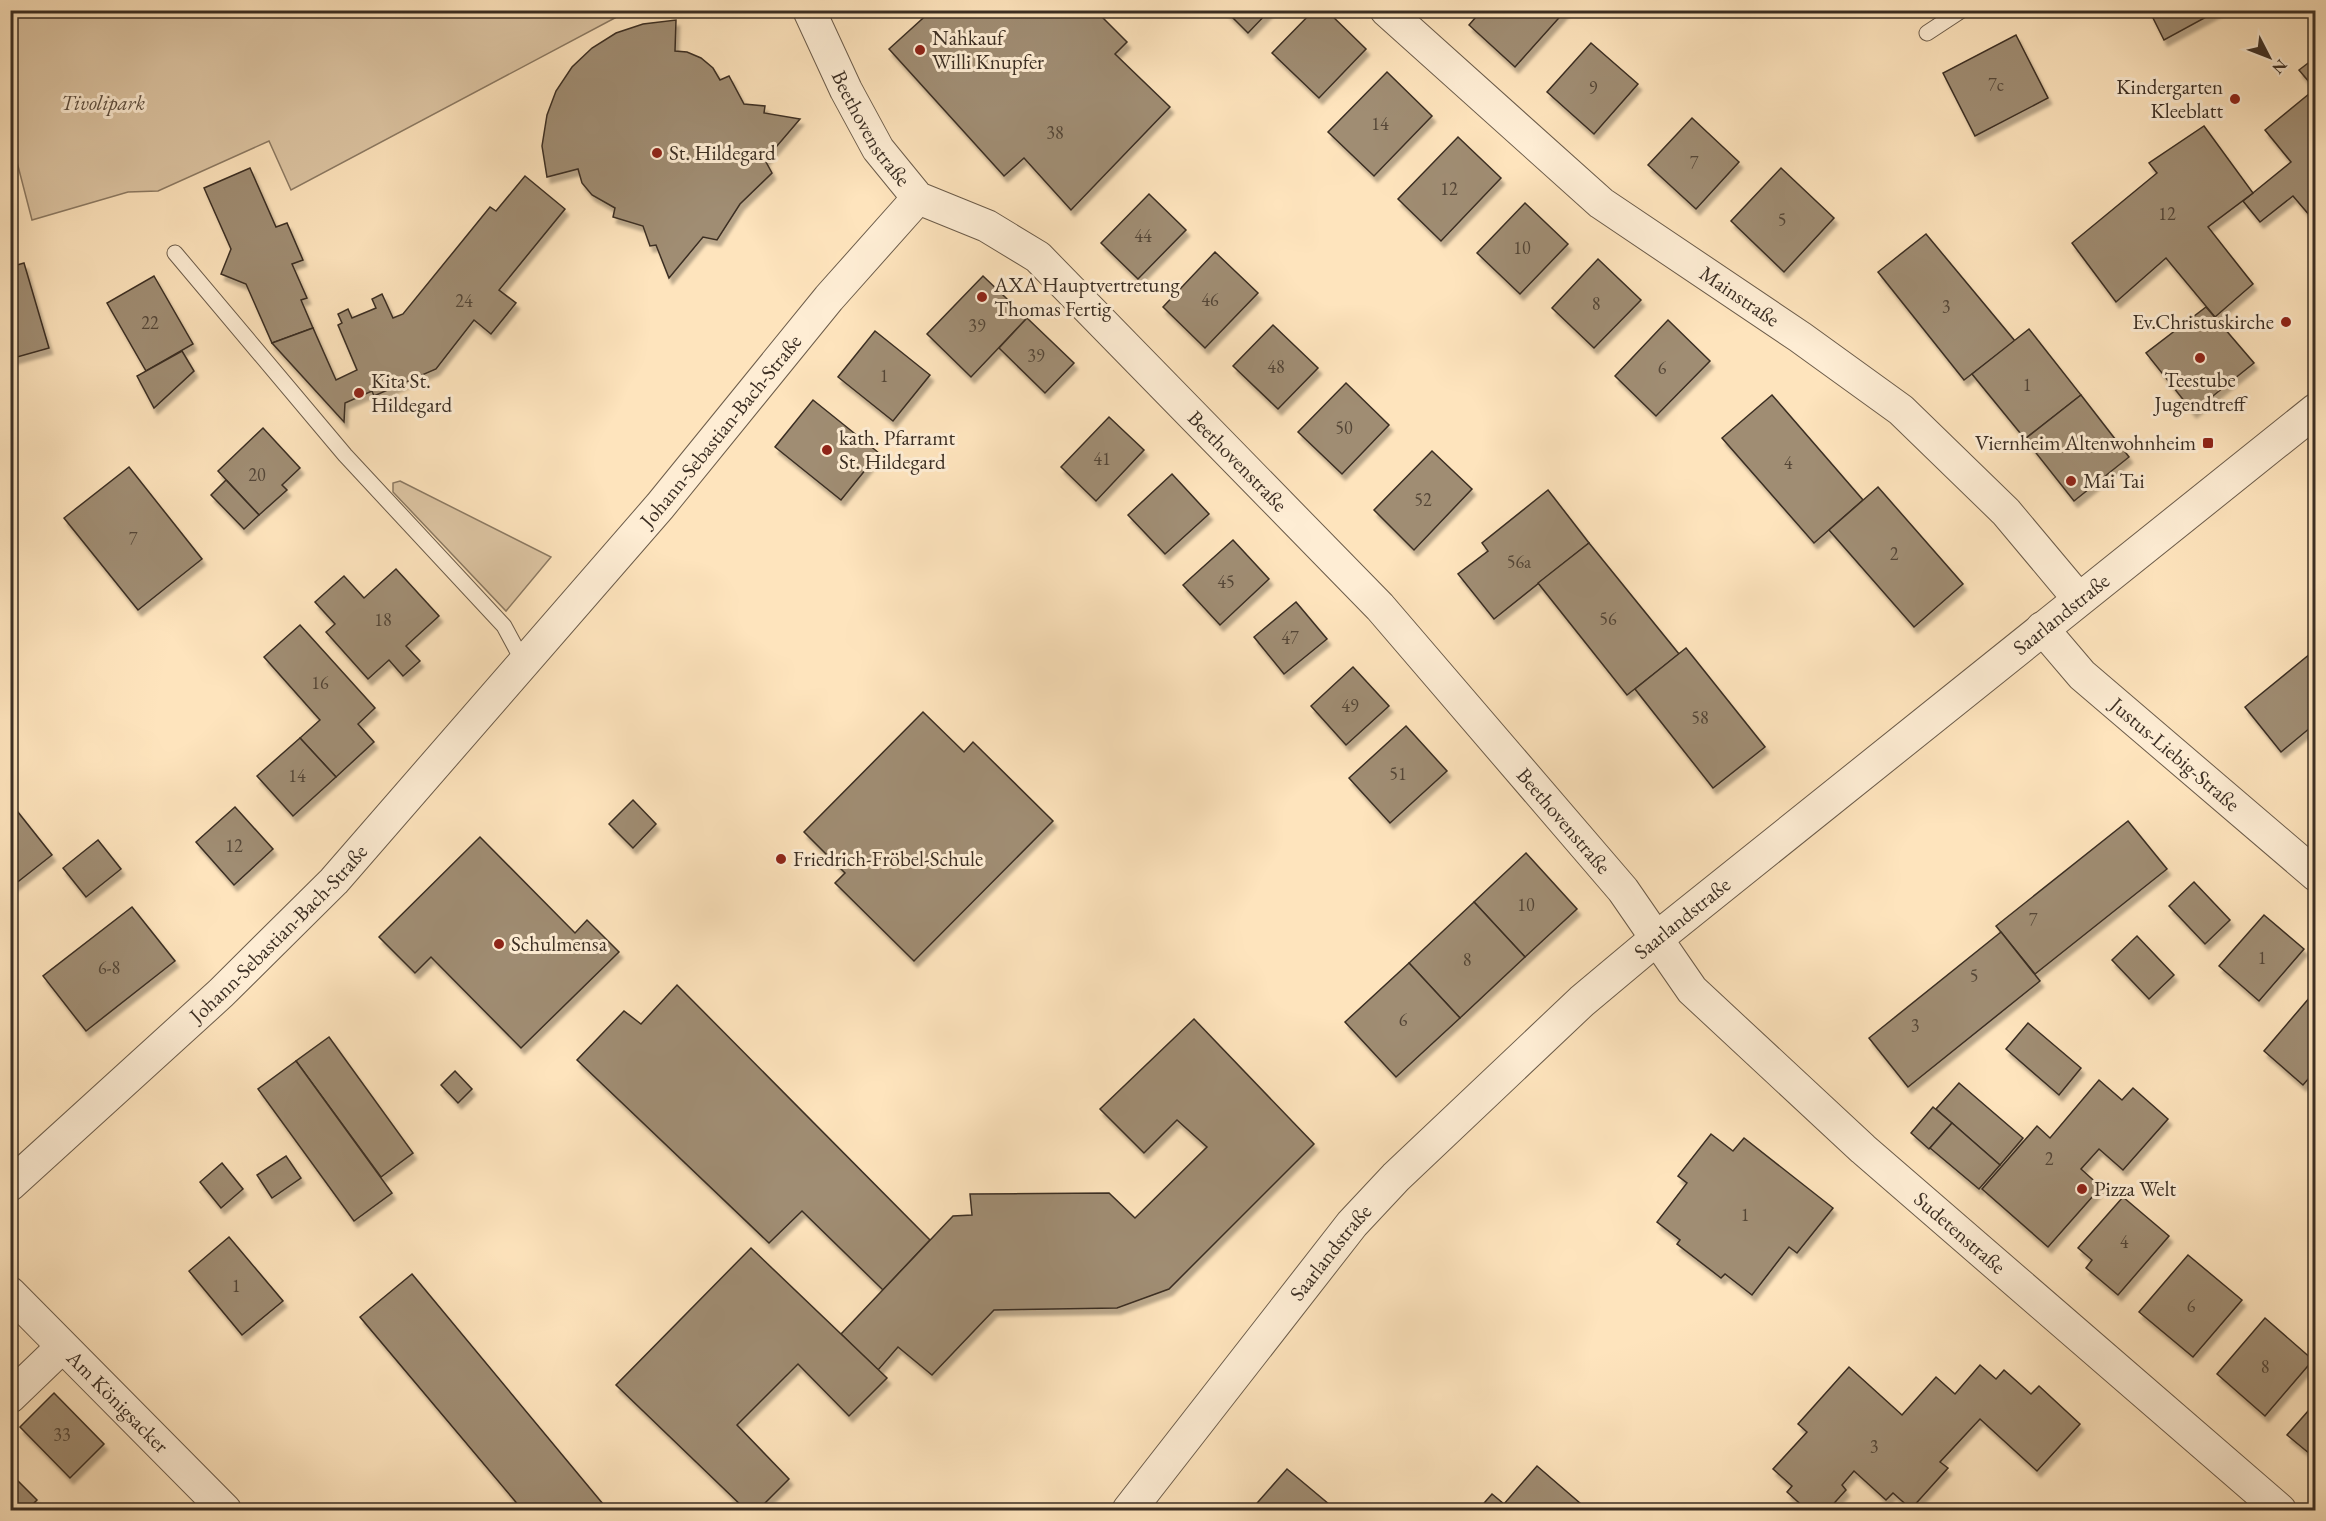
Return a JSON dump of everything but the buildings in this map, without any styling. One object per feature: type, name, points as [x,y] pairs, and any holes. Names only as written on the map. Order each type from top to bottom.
[{"type":"street","name":"Beethovenstraße","points":[[815,13],[846,90],[879,149],[918,198],[987,226],[1038,257],[1380,607],[1623,890],[1656,939]]},
{"type":"street","name":"Mainstraße","points":[[1396,14],[1601,203],[1800,337],[1901,410],[2006,512],[2078,598]]},
{"type":"street","name":"Johann-Sebastian-Bach-Straße","points":[[10,1185],[221,993],[333,881],[660,506],[829,298],[918,198]]},
{"type":"street","name":"Saarlandstraße","points":[[1128,1510],[1352,1224],[1388,1184],[1582,1001],[2078,598],[2316,410]]},
{"type":"street","name":"Justus-Liebig-Straße","points":[[2042,628],[2082,675],[2316,875]]},
{"type":"street","name":"Sudetenstraße","points":[[1656,939],[1692,990],[1863,1149],[2280,1510]]},
{"type":"street","name":"Am Königsacker","points":[[10,1293],[225,1510]]},
{"type":"street","points":[[10,1397],[62,1347]]},
{"type":"lane","points":[[1927,33],[1962,10]]},
{"type":"lane","points":[[175,253],[345,455],[504,626],[524,663]]},
{"type":"green space","name":"Tivolipark","points":[[10,11],[628,11],[291,190],[269,141],[158,191],[128,192],[32,220],[11,139]]},
{"type":"green space","points":[[400,481],[551,557],[506,611],[393,492],[393,483]]},
{"type":"place","name":"Nahkauf Willi Knupfer","points":[[920,50]]},
{"type":"place","name":"Kindergarten Kleeblatt","points":[[2235,99]]},
{"type":"place","name":"St. Hildegard","points":[[657,153]]},
{"type":"place","name":"AXA Hauptvertretung Thomas Fertig","points":[[982,297]]},
{"type":"place","name":"Ev.Christuskirche","points":[[2286,322]]},
{"type":"place","name":"Teestube Jugendtreff","points":[[2200,358]]},
{"type":"place","name":"Kita St. Hildegard","points":[[359,393]]},
{"type":"place","name":"Viernheim Altenwohnheim","points":[[2208,443]]},
{"type":"place","name":"kath. Pfarramt St. Hildegard","points":[[827,450]]},
{"type":"place","name":"Mai Tai","points":[[2071,481]]},
{"type":"place","name":"Friedrich-Fröbel-Schule","points":[[781,859]]},
{"type":"place","name":"Schulmensa","points":[[499,944]]},
{"type":"place","name":"Pizza Welt","points":[[2082,1189]]}]
